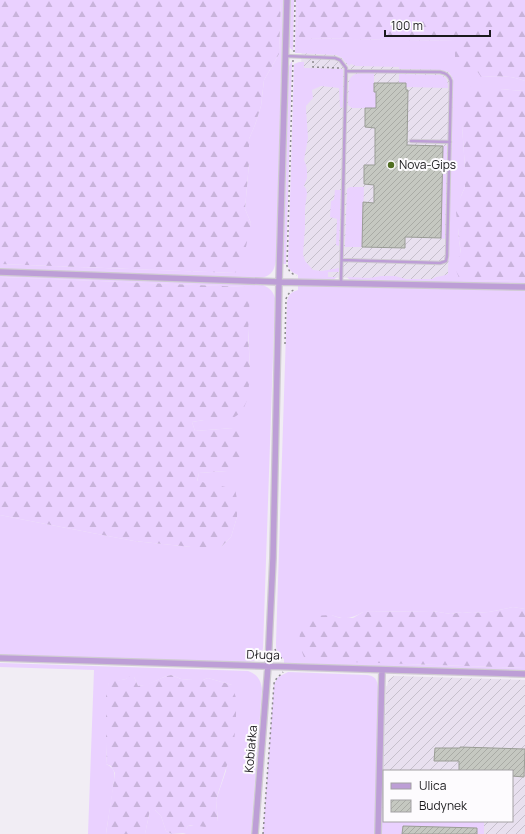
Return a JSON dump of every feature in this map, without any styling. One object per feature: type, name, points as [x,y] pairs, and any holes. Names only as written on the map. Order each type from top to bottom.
[{"type":"street","name":"Kobiałka","points":[[255,834],[268,666],[273,558],[287,0]]},
{"type":"street","points":[[0,272],[297,283],[525,287]]},
{"type":"street","name":"Długa","points":[[0,658],[268,666],[284,670],[382,670],[525,674]]},
{"type":"street","points":[[378,834],[382,670]]},
{"type":"lane","points":[[286,56],[335,58],[340,60],[346,69],[341,284]]},
{"type":"lane","points":[[342,260],[440,263],[446,261],[450,142],[451,81],[449,76],[440,72],[346,69]]},
{"type":"lane","points":[[411,141],[450,142]]},
{"type":"path","points":[[285,344],[286,298],[290,292],[297,289],[297,276],[288,270],[287,266],[295,0]]},
{"type":"path","points":[[308,61],[313,61],[313,67],[346,69]]},
{"type":"path","points":[[263,834],[274,684],[276,679],[284,670],[283,659],[276,653],[275,647]]},
{"type":"shaded area","points":[[302,38],[455,41],[450,280],[312,277],[295,261]]},
{"type":"shaded area","points":[[394,676],[525,680],[525,834],[389,834],[390,822],[513,822],[513,770],[383,770],[386,686],[389,679]]},
{"type":"shaded area","points":[[383,784],[383,817],[382,817]]},
{"type":"green space","points":[[0,0],[281,0],[279,54],[264,80],[261,106],[249,139],[249,163],[245,209],[251,223],[243,261],[235,273],[0,264]]},
{"type":"green space","points":[[281,0],[283,0],[276,261],[274,268],[269,275],[259,278],[0,269],[0,264],[235,273],[251,223],[245,209],[249,163],[249,139],[261,106],[264,80],[279,54]]},
{"type":"green space","points":[[291,0],[294,0],[293,51],[289,47]]},
{"type":"green space","points":[[296,0],[298,0],[297,35],[302,38],[455,41],[455,71],[477,71],[482,77],[509,77],[525,81],[525,91],[500,89],[462,125],[465,187],[461,196],[458,228],[461,254],[460,280],[525,281],[525,284],[353,281],[347,277],[369,278],[395,276],[406,279],[432,279],[448,274],[453,79],[449,72],[441,70],[399,69],[399,67],[356,66],[351,64],[349,66],[337,55],[295,53]]},
{"type":"green space","points":[[298,0],[525,0],[525,81],[498,76],[481,77],[477,71],[455,71],[455,41],[302,38],[297,36]]},
{"type":"green space","points":[[292,61],[286,264],[283,264],[289,66]]},
{"type":"green space","points":[[304,62],[304,68],[343,69],[343,108],[340,107],[339,88],[321,86],[312,90],[313,98],[306,106],[308,138],[304,160],[307,178],[304,186],[307,193],[303,254],[305,261],[313,270],[322,271],[339,268],[339,272],[328,272],[328,277],[337,277],[333,280],[298,280],[298,275],[292,272],[288,267],[294,64]]},
{"type":"green space","points":[[359,73],[374,73],[376,108],[352,108],[348,105],[349,81],[353,76]]},
{"type":"green space","points":[[399,74],[441,75],[447,80],[448,88],[406,87],[399,83]]},
{"type":"green space","points":[[475,86],[525,91],[525,281],[460,280],[457,273],[455,264],[461,253],[456,212],[465,187],[462,125],[465,88]]},
{"type":"green space","points":[[443,146],[447,146],[445,239],[441,238]]},
{"type":"green space","points":[[350,187],[364,187],[362,247],[345,247],[347,189]]},
{"type":"green space","points":[[335,190],[341,190],[339,246],[336,245],[337,219],[330,217],[331,201],[334,200]]},
{"type":"green space","points":[[0,274],[260,284],[267,287],[273,293],[275,298],[263,648],[258,659],[240,662],[0,655],[0,515],[134,541],[191,547],[221,547],[231,537],[237,517],[237,499],[197,482],[199,473],[227,471],[233,428],[195,431],[192,422],[204,420],[250,369],[246,287],[0,277]]},
{"type":"green space","points":[[0,277],[246,287],[250,291],[248,334],[250,369],[248,398],[242,412],[233,418],[192,422],[195,431],[233,428],[240,430],[243,439],[238,468],[227,471],[199,473],[197,481],[235,489],[237,499],[237,517],[231,537],[221,547],[191,547],[134,541],[0,515]]},
{"type":"green space","points":[[298,286],[525,290],[525,609],[513,607],[489,612],[462,612],[451,614],[432,611],[363,612],[347,618],[340,618],[331,615],[405,664],[525,668],[525,671],[284,663],[284,659],[278,654],[276,643],[287,302],[290,294],[298,290]]},
{"type":"green space","points":[[513,607],[525,609],[525,668],[317,660],[304,657],[300,643],[302,620],[309,616],[331,615],[340,618],[353,618],[363,612],[432,611],[451,614],[462,612],[489,612]]},
{"type":"green space","points":[[0,663],[248,671],[254,674],[260,680],[262,689],[251,834],[183,834],[186,833],[188,826],[218,821],[216,800],[226,771],[232,685],[208,678],[203,680],[192,680],[181,679],[171,675],[147,685],[138,686],[134,677],[109,683],[106,710],[106,764],[113,769],[114,772],[113,791],[106,834],[88,834],[94,670],[0,667]]},
{"type":"green space","points":[[288,672],[367,675],[375,678],[378,687],[380,687],[375,834],[263,834],[274,684],[278,677]]},
{"type":"green space","points":[[171,675],[181,679],[192,680],[203,680],[208,678],[232,685],[236,698],[234,743],[216,800],[218,822],[205,827],[191,825],[186,829],[186,833],[172,834],[166,831],[161,816],[155,810],[150,810],[145,834],[106,834],[115,773],[111,766],[106,764],[106,694],[109,682],[126,679],[130,676],[134,677],[138,686]]},
{"type":"green space","points":[[150,810],[155,810],[161,816],[166,831],[172,834],[145,834]]},
{"type":"green space","points":[[382,817],[383,822],[484,822],[484,834],[477,834],[476,828],[403,826],[402,834],[381,834]]},
{"type":"building","name":"Nova-Gips","points":[[374,83],[406,83],[406,90],[408,90],[407,145],[443,146],[441,238],[405,237],[405,248],[362,247],[363,202],[374,203],[374,185],[364,184],[364,165],[375,165],[375,128],[365,127],[365,108],[376,108],[376,92],[374,92]]},
{"type":"building","points":[[435,748],[525,749],[524,777],[513,776],[513,770],[459,770],[459,761],[434,761]]},
{"type":"building","points":[[403,826],[477,828],[477,834],[402,834]]},
{"type":"place","name":"Nova-Gips","points":[[391,165]]}]
